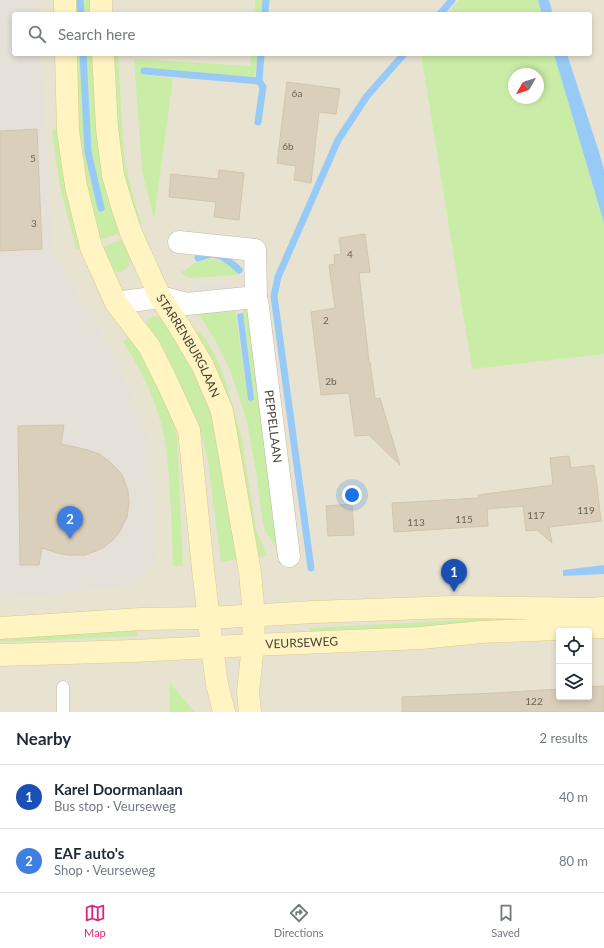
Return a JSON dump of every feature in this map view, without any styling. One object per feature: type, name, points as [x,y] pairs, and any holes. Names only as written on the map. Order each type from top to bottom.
[{"type":"street","points":[[65,0],[65,12]]},
{"type":"street","points":[[101,0],[101,12]]},
{"type":"street","points":[[66,56],[68,131],[76,186],[91,247],[116,303],[149,346],[189,430],[212,647],[217,684],[224,712]]},
{"type":"street","name":"STARRENBURGLAAN","points":[[103,56],[107,128],[113,174],[131,233],[160,297],[203,366],[222,411],[250,572],[254,616],[253,645],[248,692],[250,712]]},
{"type":"street","name":"PEPPELLAAN","points":[[179,242],[255,250],[256,297],[289,556]]},
{"type":"street","points":[[116,303],[160,297],[187,304],[256,297]]},
{"type":"street","points":[[0,628],[141,619],[209,618],[314,612],[452,607],[604,608]]},
{"type":"street","name":"VEURSEWEG","points":[[0,655],[420,638],[481,632],[604,627]]},
{"type":"lane","points":[[63,687],[63,712]]},
{"type":"shaded area","points":[[0,0],[604,0],[604,712],[0,712]]},
{"type":"shaded area","points":[[0,0],[38,0],[39,12],[12,12],[12,56],[41,56],[53,252],[115,357],[151,444],[155,564],[135,585],[0,600]]},
{"type":"shaded area","points":[[230,282],[230,290],[195,291],[194,284]]},
{"type":"green space","points":[[68,0],[94,0],[95,12],[68,12]]},
{"type":"green space","points":[[255,0],[263,0],[262,12],[254,12]]},
{"type":"green space","points":[[459,0],[538,0],[541,12],[449,12]]},
{"type":"green space","points":[[70,56],[96,56],[121,233],[97,241],[89,219]]},
{"type":"green space","points":[[109,56],[118,56],[124,154],[129,180],[142,226],[134,229],[123,196]]},
{"type":"green space","points":[[251,56],[258,56],[255,75],[251,78],[142,69],[143,75],[173,78],[154,219],[142,171],[134,59],[250,66]]},
{"type":"green space","points":[[421,56],[555,56],[604,223],[604,354],[472,369]]},
{"type":"green space","points":[[52,130],[61,130],[84,247],[76,249],[61,191]]},
{"type":"green space","points":[[123,239],[131,257],[129,266],[122,272],[112,271],[98,249]]},
{"type":"green space","points":[[210,259],[228,264],[237,271],[237,275],[191,278],[185,276],[181,272],[194,263]]},
{"type":"green space","points":[[235,308],[248,400],[251,401],[254,399],[242,308],[250,308],[279,552],[266,533],[262,518],[247,422],[231,373],[219,347],[199,314]]},
{"type":"green space","points":[[160,316],[196,368],[215,418],[238,559],[221,562],[207,455],[201,432],[189,407],[144,327],[149,318]]},
{"type":"green space","points":[[201,331],[217,359],[225,380],[241,434],[256,529],[267,556],[254,558],[193,336]]},
{"type":"green space","points":[[131,336],[146,359],[171,411],[177,438],[183,566],[173,566],[169,477],[164,434],[155,404],[147,385],[123,341]]},
{"type":"green space","points":[[596,614],[310,637],[310,628],[462,620],[511,615]]},
{"type":"green space","points":[[137,625],[138,636],[0,642],[0,633]]},
{"type":"green space","points":[[170,683],[195,712],[170,712]]},
{"type":"water","points":[[538,0],[549,0],[552,12],[541,12]]},
{"type":"water","points":[[555,56],[568,56],[599,152],[604,170],[604,223]]},
{"type":"water","points":[[243,313],[254,399],[251,401],[248,400],[237,314]]},
{"type":"water","points":[[604,565],[604,574],[563,576],[563,570]]},
{"type":"building","points":[[287,82],[340,89],[336,114],[319,112],[311,183],[294,180],[296,166],[277,163]]},
{"type":"building","points":[[37,129],[42,249],[0,251],[0,131]]},
{"type":"building","points":[[219,170],[244,173],[239,220],[214,217],[216,202],[169,197],[171,174],[218,179]]},
{"type":"building","points":[[365,234],[370,272],[359,273],[369,362],[375,399],[380,398],[400,465],[369,435],[355,436],[349,393],[321,395],[311,312],[335,308],[329,265],[335,264],[334,255],[341,254],[339,238]]},
{"type":"building","points":[[64,425],[61,444],[99,454],[120,472],[128,491],[129,503],[127,517],[120,531],[113,540],[96,551],[85,555],[68,555],[42,548],[39,565],[20,565],[18,426]]},
{"type":"building","points":[[569,456],[571,468],[594,465],[601,521],[549,527],[552,543],[537,530],[526,531],[523,506],[487,509],[488,526],[394,532],[392,503],[479,498],[478,495],[553,485],[550,458]]},
{"type":"building","points":[[352,504],[354,535],[328,536],[326,506]]},
{"type":"building","points":[[604,686],[604,712],[402,712],[402,697],[556,689],[556,700],[592,700],[592,687]]},
{"type":"waterway","points":[[80,0],[81,12]]},
{"type":"waterway","points":[[265,12],[266,0]]},
{"type":"waterway","points":[[442,12],[452,0]]},
{"type":"waterway","points":[[83,56],[88,152],[101,208]]},
{"type":"waterway","points":[[144,71],[259,81],[261,56]]},
{"type":"waterway","points":[[311,568],[274,296],[278,277],[338,140],[367,96],[402,56]]},
{"type":"waterway","points":[[258,122],[263,87],[259,81]]},
{"type":"waterway","points":[[198,258],[215,254],[223,257],[239,270]]},
{"type":"place","name":"EAF auto's","points":[[70,539]]},
{"type":"place","name":"Karel Doormanlaan","points":[[454,592]]}]
